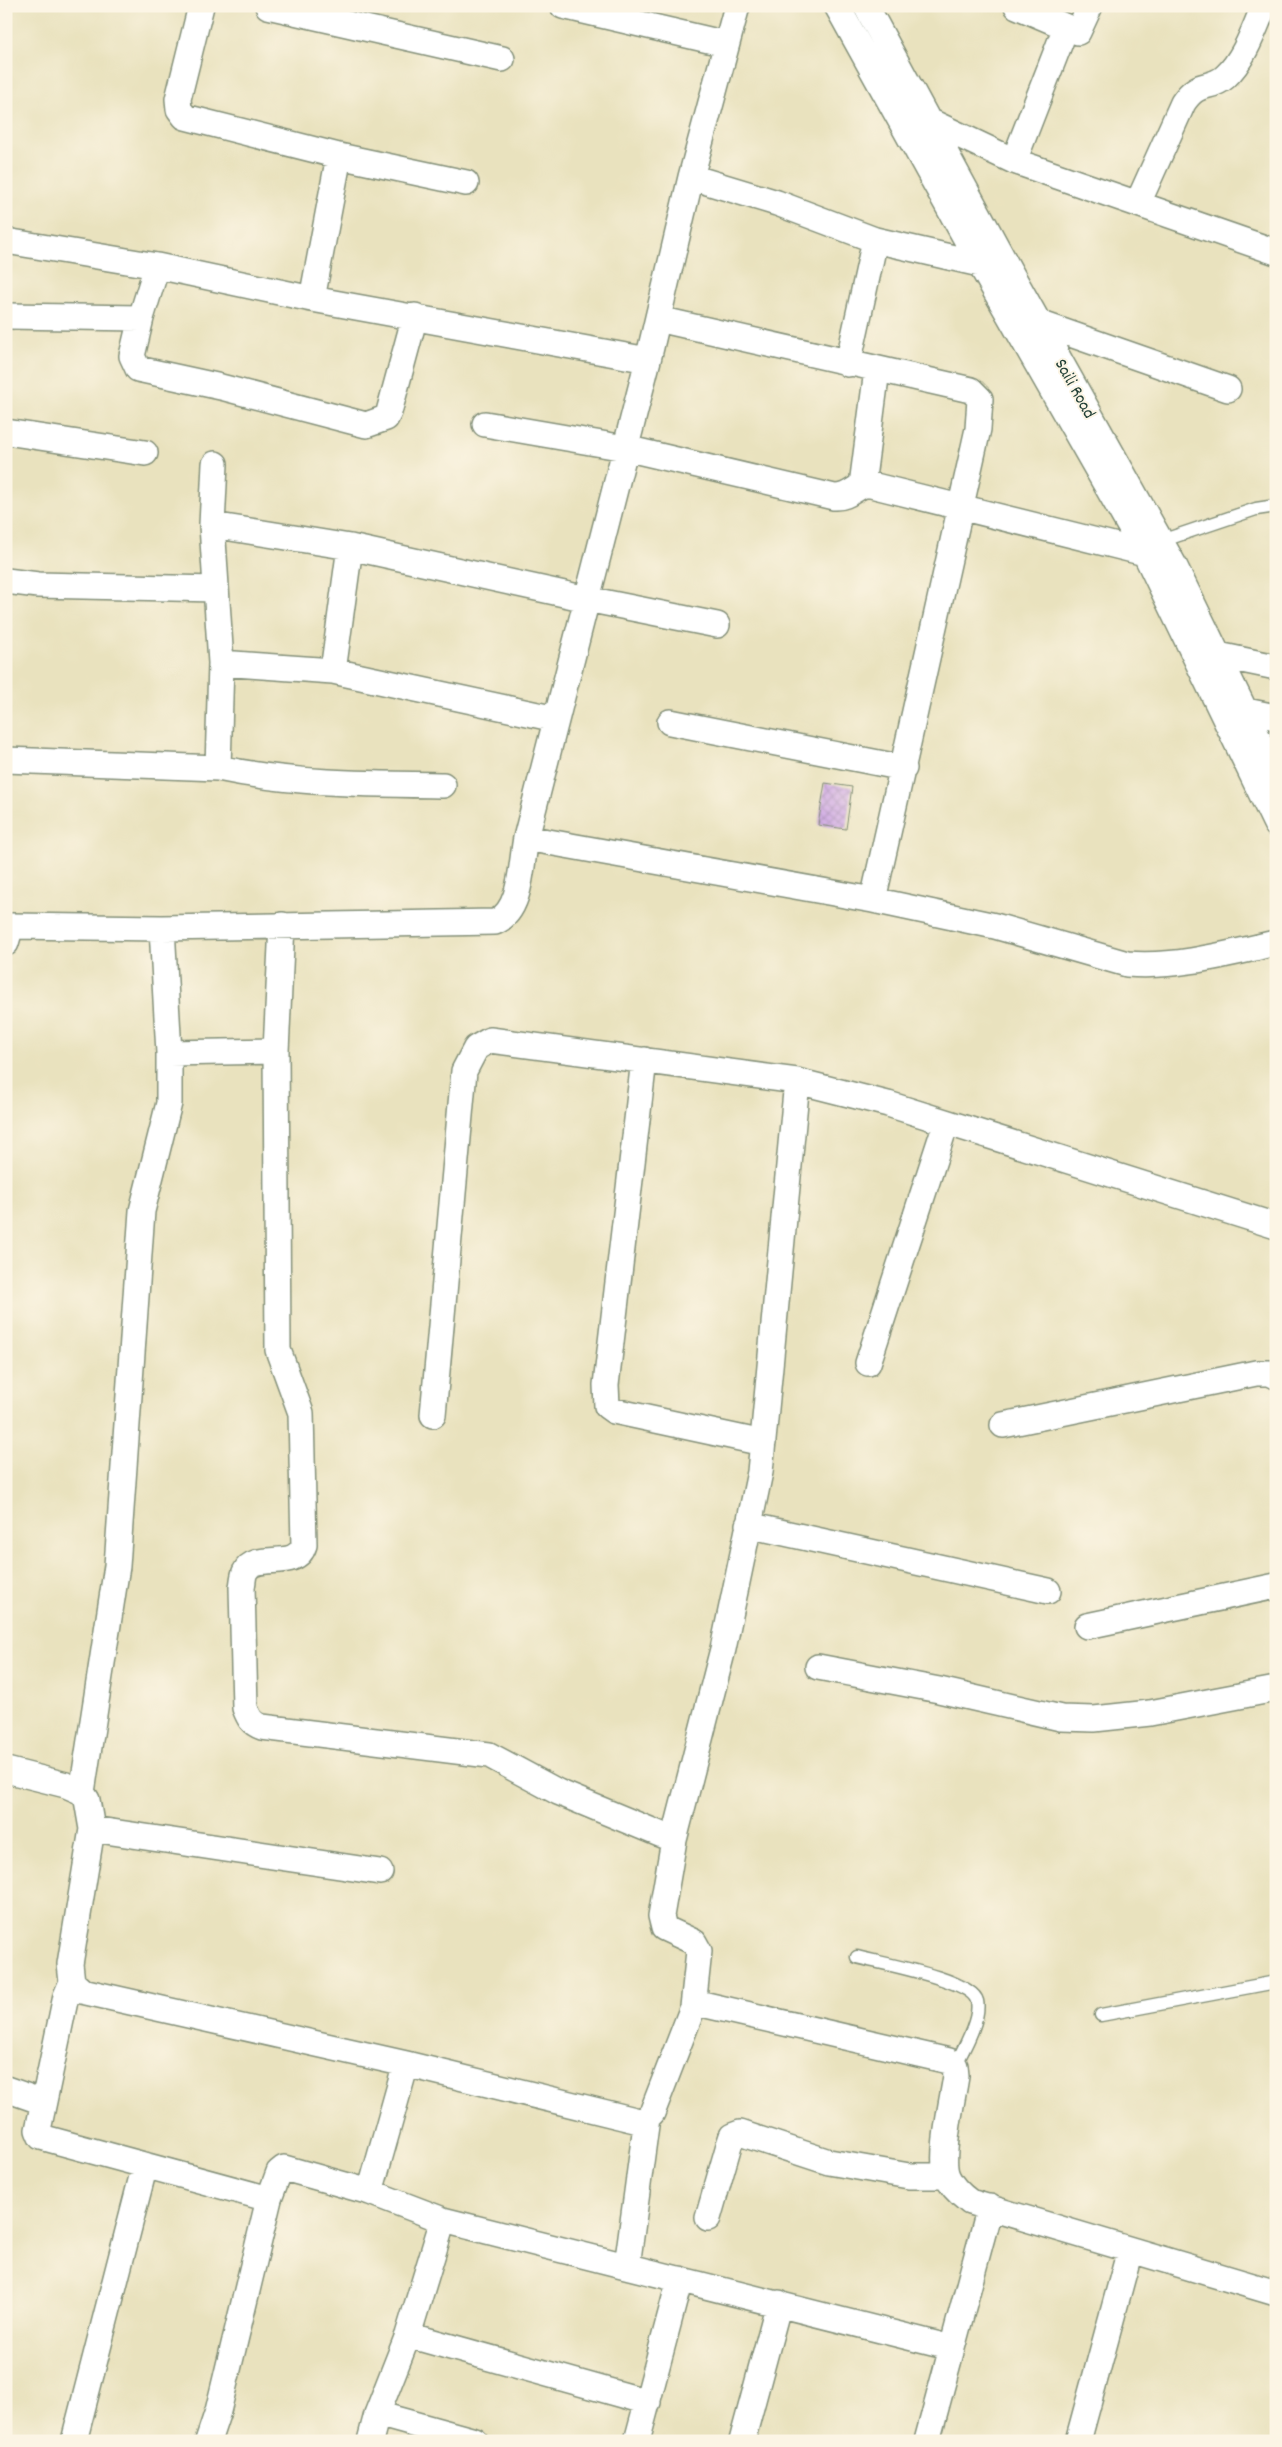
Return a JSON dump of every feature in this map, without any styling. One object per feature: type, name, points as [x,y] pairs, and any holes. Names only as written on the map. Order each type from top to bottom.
[{"type":"street","points":[[201,6],[178,99],[181,113],[184,117],[339,156],[466,183]]},
{"type":"street","points":[[268,6],[502,59]]},
{"type":"street","points":[[563,6],[726,44]]},
{"type":"street","points":[[8,928],[162,928],[495,922],[504,918],[515,902],[526,838],[648,360],[691,177],[737,6]]},
{"type":"street","points":[[837,6],[980,264],[1153,547],[1276,824]]},
{"type":"street","name":"Saili Road","points":[[866,6],[1039,323],[1153,547],[1218,654],[1276,775]]},
{"type":"street","points":[[1017,6],[1078,32],[1090,6]]},
{"type":"street","points":[[1138,203],[1183,103],[1190,93],[1199,87],[1223,79],[1231,70],[1247,44],[1264,6]]},
{"type":"street","points":[[1014,161],[1066,27]]},
{"type":"street","points":[[902,123],[927,120],[1014,161],[1138,203],[1249,245],[1276,252]]},
{"type":"street","points":[[312,299],[339,156]]},
{"type":"street","points":[[691,177],[777,203],[875,240],[980,264]]},
{"type":"street","points":[[848,364],[875,240]]},
{"type":"street","points":[[6,241],[157,266],[312,299],[415,316],[648,360]]},
{"type":"street","points":[[157,266],[132,356],[138,369],[221,387],[366,425],[386,418],[389,412],[415,316]]},
{"type":"street","points":[[6,316],[141,318]]},
{"type":"street","points":[[658,319],[848,364],[971,390],[978,395],[980,406],[978,429],[904,768],[873,900]]},
{"type":"street","points":[[1039,323],[1228,389]]},
{"type":"street","points":[[862,485],[877,370]]},
{"type":"street","points":[[485,424],[625,448],[834,497],[847,496],[862,485],[867,484],[1153,547]]},
{"type":"street","points":[[6,432],[145,453]]},
{"type":"street","points":[[215,464],[212,525],[221,664],[218,768]]},
{"type":"street","points":[[212,525],[350,547],[586,599],[717,625]]},
{"type":"street","points":[[333,671],[350,547]]},
{"type":"street","points":[[6,581],[38,585],[216,589]]},
{"type":"street","points":[[1218,654],[1276,666]]},
{"type":"street","points":[[221,664],[333,671],[556,719]]},
{"type":"street","points":[[1246,711],[1276,717]]},
{"type":"street","points":[[670,722],[904,768]]},
{"type":"street","points":[[6,760],[218,768],[248,774],[321,783],[443,785]]},
{"type":"street","points":[[526,838],[873,900],[995,926],[1127,964],[1147,966],[1209,958],[1276,944]]},
{"type":"street","points":[[282,925],[276,1051],[278,1350],[301,1414],[304,1545],[300,1555],[296,1557],[255,1563],[245,1572],[242,1588],[245,1698],[248,1718],[254,1724],[262,1727],[489,1755],[558,1792],[674,1840]]},
{"type":"street","points":[[82,1792],[117,1566],[142,1211],[169,1103],[169,1053],[162,928]]},
{"type":"street","points":[[434,1415],[464,1071],[470,1056],[476,1048],[490,1040],[797,1081],[888,1104],[1276,1226]]},
{"type":"street","points":[[169,1053],[276,1051]]},
{"type":"street","points":[[644,1060],[606,1386],[607,1406],[614,1411],[763,1444]]},
{"type":"street","points":[[72,1982],[82,1991],[95,1995],[406,2064],[638,2120],[647,2118],[652,2113],[693,2007],[699,1951],[694,1942],[664,1928],[662,1924],[674,1840],[723,1649],[760,1472],[797,1081]]},
{"type":"street","points":[[868,1363],[946,1123]]},
{"type":"street","points":[[1004,1425],[1256,1373],[1270,1373],[1276,1376]]},
{"type":"street","points":[[748,1524],[1048,1591]]},
{"type":"street","points":[[1087,1626],[1276,1586]]},
{"type":"street","points":[[818,1667],[940,1690],[1060,1718],[1094,1719],[1150,1713],[1276,1689]]},
{"type":"street","points":[[6,1770],[66,1785],[82,1792],[87,1800],[92,1829],[70,1964],[72,1982],[66,1996],[43,2102],[38,2130],[41,2136],[269,2199]]},
{"type":"street","points":[[92,1829],[380,1872]]},
{"type":"street","points":[[693,2007],[702,2004],[722,2008],[940,2058],[955,2066],[956,2076],[946,2144],[947,2176],[970,2202],[1276,2293]]},
{"type":"street","points":[[370,2192],[406,2064]]},
{"type":"street","points":[[6,2089],[43,2102]]},
{"type":"street","points":[[627,2266],[647,2118]]},
{"type":"street","points":[[708,2218],[728,2145],[732,2136],[740,2133],[829,2162],[909,2176],[947,2176]]},
{"type":"street","points":[[74,2441],[145,2165]]},
{"type":"street","points":[[208,2441],[218,2411],[269,2199],[279,2172],[284,2168],[370,2192],[443,2220],[952,2348]]},
{"type":"street","points":[[927,2441],[990,2208]]},
{"type":"street","points":[[370,2441],[377,2414],[408,2335],[443,2220]]},
{"type":"street","points":[[1078,2441],[1130,2250]]},
{"type":"street","points":[[637,2441],[680,2279]]},
{"type":"street","points":[[742,2441],[779,2303]]},
{"type":"street","points":[[408,2335],[648,2402]]},
{"type":"street","points":[[377,2414],[475,2441]]},
{"type":"lane","points":[[1153,547],[1256,509],[1276,506]]},
{"type":"lane","points":[[857,1957],[933,1976],[960,1986],[974,1994],[977,2002],[976,2014],[967,2041],[955,2066]]},
{"type":"lane","points":[[1101,2015],[1276,1982]]},
{"type":"building","points":[[825,783],[852,787],[846,829],[818,825]]}]
